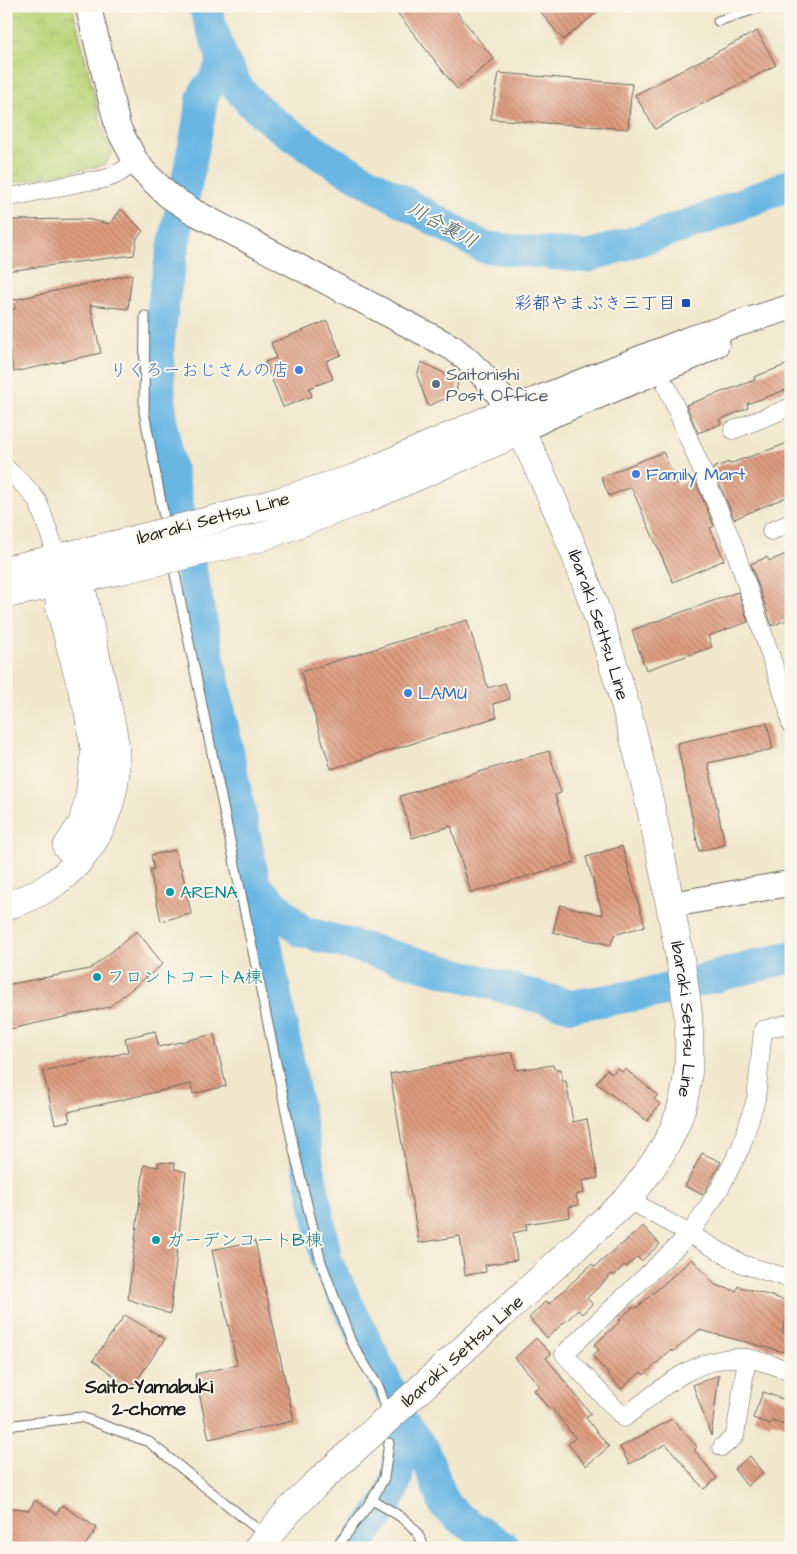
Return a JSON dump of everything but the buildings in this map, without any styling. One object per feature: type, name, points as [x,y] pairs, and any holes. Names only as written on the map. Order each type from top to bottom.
[{"type":"main road","name":"Ibaraki Settsu Line","points":[[118,558],[251,510],[356,478],[516,421]]},
{"type":"main road","name":"Ibaraki Settsu Line","points":[[6,570],[118,558],[258,538],[365,499],[516,421]]},
{"type":"main road","name":"Ibaraki Settsu Line","points":[[262,1542],[314,1486],[628,1199],[656,1163],[674,1130],[683,1102],[688,1068],[689,1023],[670,905],[648,791],[632,728],[594,600],[578,558],[516,421]]},
{"type":"main road","name":"Ibaraki Settsu Line","points":[[6,594],[61,565]]},
{"type":"main road","points":[[6,887],[38,873],[64,850],[82,824],[89,800],[94,766],[94,744],[88,710],[60,608],[61,565]]},
{"type":"main road","points":[[6,906],[37,894],[57,881],[78,862],[95,839],[110,802],[114,783],[115,748],[109,715],[61,565]]},
{"type":"street","points":[[88,6],[118,128],[135,160],[160,188],[181,205],[453,348],[470,361],[493,385],[516,421],[547,417],[694,356],[786,309]]},
{"type":"street","points":[[6,198],[113,177],[126,170],[135,160]]},
{"type":"street","points":[[667,387],[733,544],[788,708],[791,725]]},
{"type":"street","points":[[733,430],[791,407]]},
{"type":"street","points":[[6,468],[28,489],[38,502],[61,565]]},
{"type":"street","points":[[771,531],[791,522]]},
{"type":"street","points":[[670,905],[791,883]]},
{"type":"street","points":[[791,1023],[763,1030],[756,1099],[741,1147],[720,1188],[690,1234],[564,1354],[624,1418],[687,1370],[717,1359],[747,1358],[791,1371]]},
{"type":"street","points":[[628,1199],[742,1264],[791,1279]]},
{"type":"street","points":[[722,1447],[735,1436],[747,1358]]},
{"type":"lane","points":[[718,21],[765,6]]},
{"type":"lane","points":[[145,316],[144,412],[159,499],[294,1150],[322,1262],[351,1342],[378,1388],[383,1401]]},
{"type":"lane","points":[[6,1426],[81,1417],[149,1442],[262,1542]]},
{"type":"lane","points":[[336,1548],[373,1501],[384,1478],[389,1443]]},
{"type":"lane","points":[[373,1501],[406,1519],[421,1538],[424,1548]]},
{"type":"green space","points":[[6,6],[72,6],[105,138],[113,152],[105,165],[6,184]]},
{"type":"waterway","name":"川合裏川","points":[[204,6],[223,60],[238,88],[252,104],[272,121],[324,157],[483,247],[586,257],[694,223],[791,184]]},
{"type":"waterway","points":[[223,60],[215,79],[206,90],[202,99],[168,273],[158,355],[162,427],[255,886],[327,1263],[391,1392]]},
{"type":"waterway","points":[[255,886],[301,931],[571,1006],[656,992],[791,957]]},
{"type":"waterway","points":[[405,1427],[424,1450],[444,1504],[458,1517],[505,1548]]},
{"type":"waterway","points":[[354,1548],[388,1502],[397,1477],[405,1427]]},
{"type":"place","name":"彩都やまぶき三丁目","points":[[686,303]]},
{"type":"place","name":"りくろーおじさんの店","points":[[299,370]]},
{"type":"place","name":"Saitonishi Post Office","points":[[436,384]]},
{"type":"place","name":"Family Mart","points":[[636,474]]},
{"type":"place","name":"LAMU","points":[[408,693]]},
{"type":"place","name":"ARENA","points":[[170,892]]},
{"type":"place","name":"フロントコートA棟","points":[[97,977]]},
{"type":"place","name":"ガーデンコートB棟","points":[[156,1240]]},
{"type":"district","name":"Saito-Yamabuki 2-chome","points":[[149,1397]]}]
